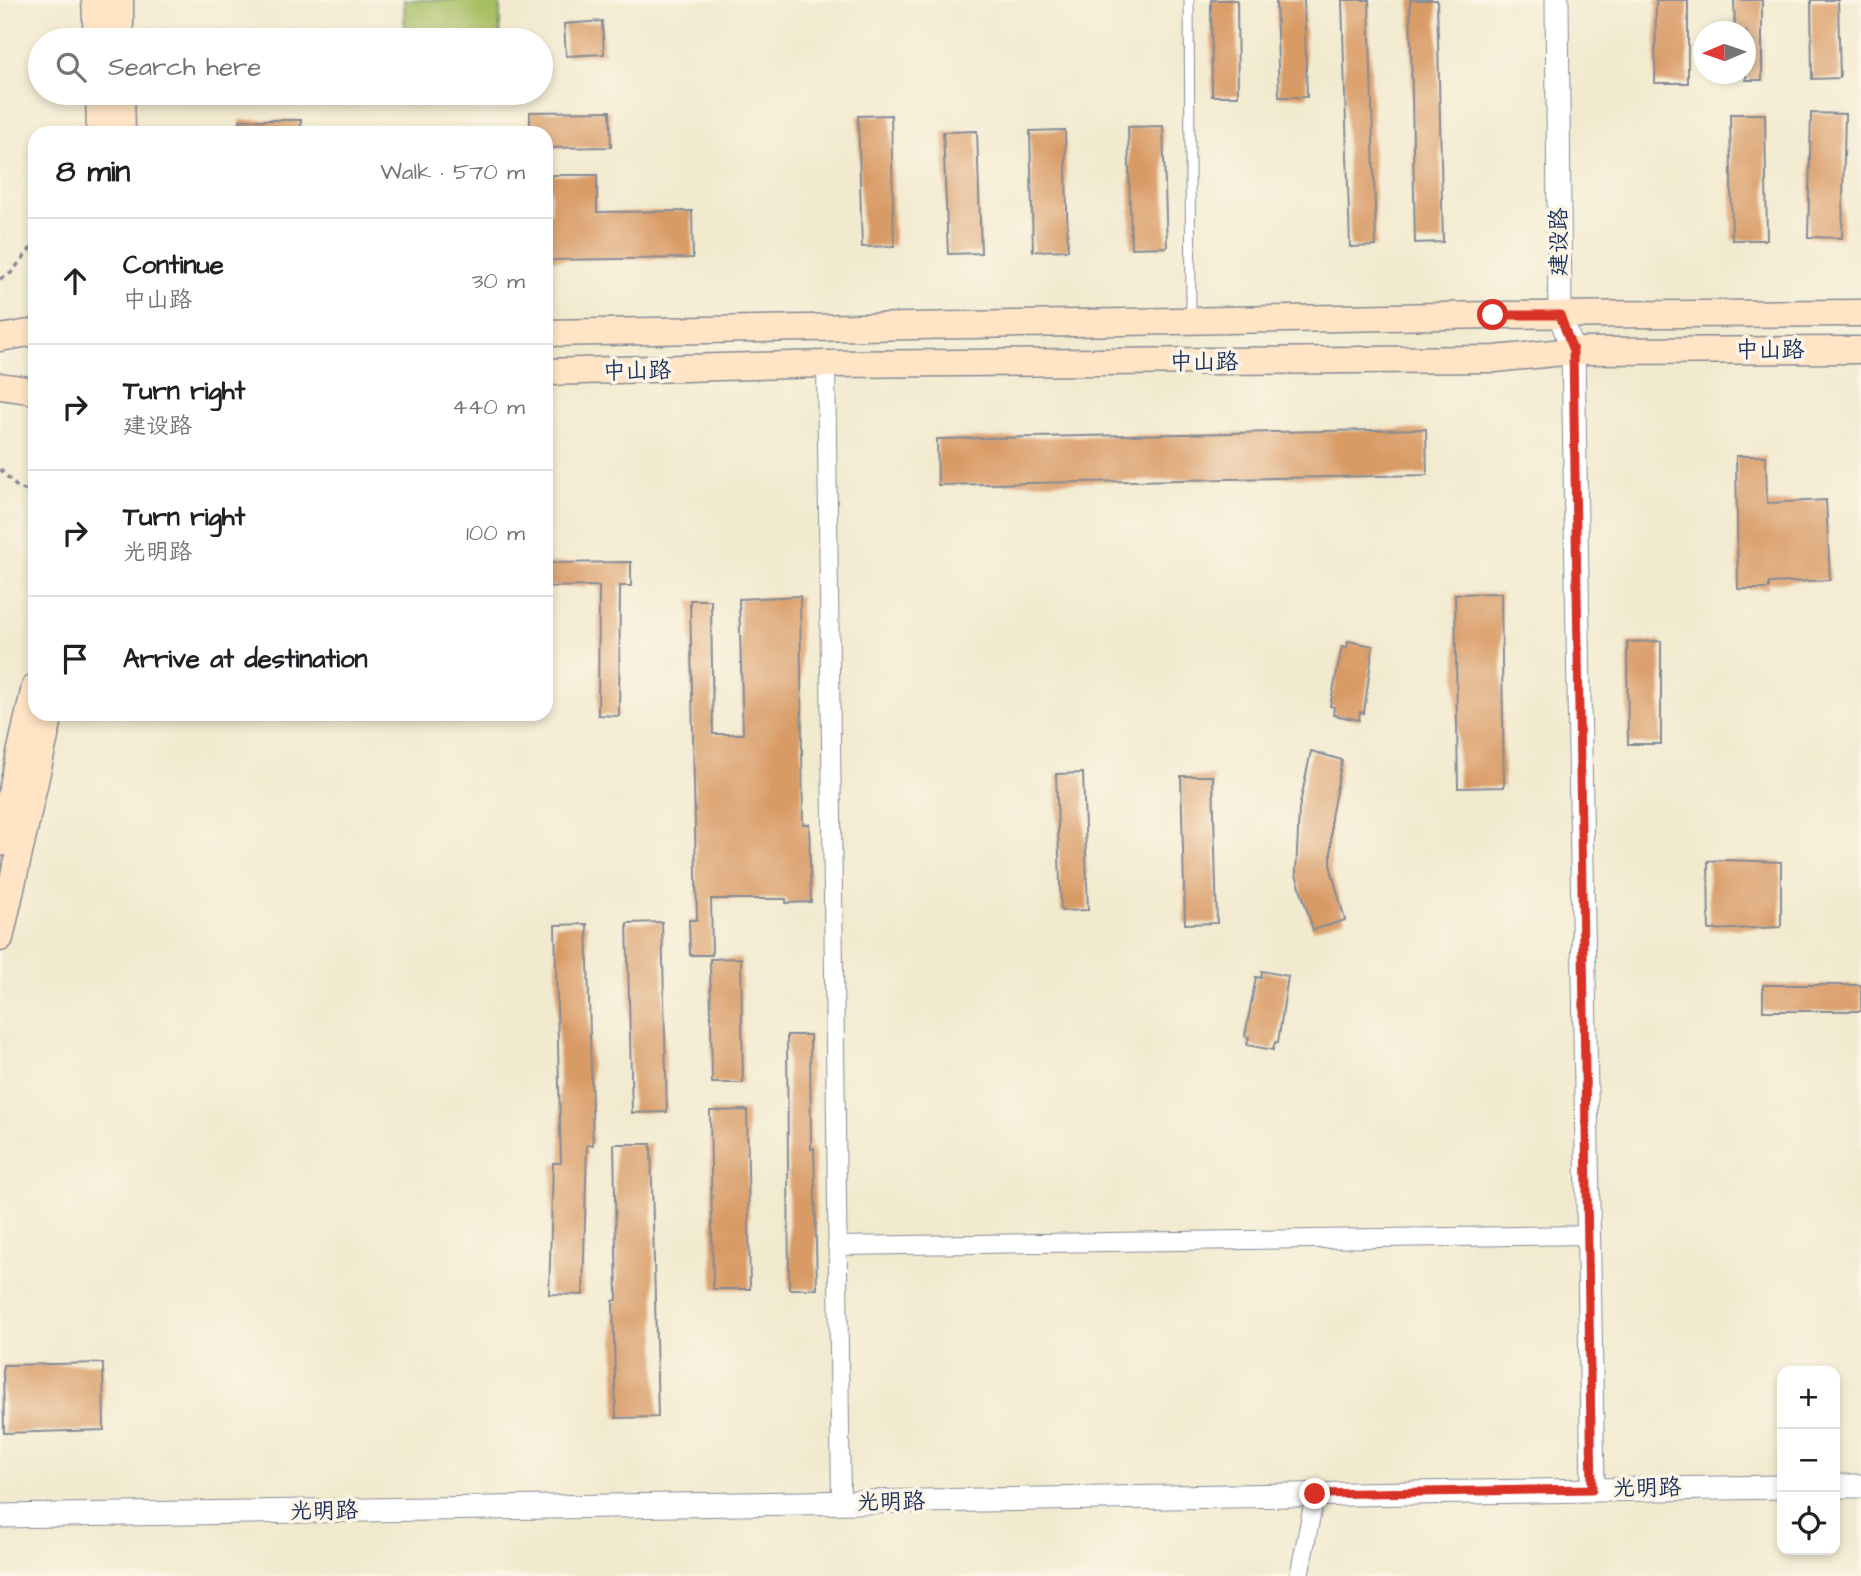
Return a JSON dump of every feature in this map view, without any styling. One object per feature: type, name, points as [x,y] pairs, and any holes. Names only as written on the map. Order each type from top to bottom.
[{"type":"main road","points":[[95,0],[96,28]]},
{"type":"main road","points":[[120,0],[120,28]]},
{"type":"main road","points":[[99,105],[100,126]]},
{"type":"main road","points":[[121,105],[122,126]]},
{"type":"main road","name":"中山路","points":[[553,333],[1560,315],[1861,313]]},
{"type":"main road","points":[[0,338],[28,333]]},
{"type":"main road","name":"中山路","points":[[553,372],[826,365],[1495,359],[1573,351],[1861,350]]},
{"type":"main road","points":[[0,386],[28,390]]},
{"type":"main road","points":[[0,843],[28,718]]},
{"type":"main road","points":[[0,938],[48,721]]},
{"type":"street","name":"建设路","points":[[1557,0],[1560,315],[1573,351],[1592,1489]]},
{"type":"street","points":[[826,365],[841,1503]]},
{"type":"street","points":[[837,1247],[1588,1235]]},
{"type":"street","points":[[1840,1486],[1861,1486]]},
{"type":"street","name":"光明路","points":[[0,1516],[1777,1487]]},
{"type":"street","points":[[1299,1576],[1315,1494]]},
{"type":"lane","points":[[1189,0],[1191,321]]},
{"type":"path","points":[[0,279],[11,273],[28,252]]},
{"type":"path","points":[[0,469],[18,488],[28,491]]},
{"type":"green space","points":[[404,0],[500,0],[500,28],[405,28]]},
{"type":"building","points":[[1211,0],[1237,0],[1238,96],[1212,96]]},
{"type":"building","points":[[1276,0],[1304,0],[1307,97],[1279,97]]},
{"type":"building","points":[[1342,0],[1369,0],[1376,246],[1350,247]]},
{"type":"building","points":[[1410,0],[1437,0],[1443,242],[1415,243]]},
{"type":"building","points":[[1656,0],[1688,0],[1688,83],[1655,83]]},
{"type":"building","points":[[1734,0],[1762,0],[1762,80],[1756,80],[1756,21],[1735,21]]},
{"type":"building","points":[[1811,0],[1838,0],[1840,78],[1812,79]]},
{"type":"building","points":[[602,21],[604,54],[566,56],[564,24]]},
{"type":"building","points":[[610,111],[611,147],[553,148],[553,126],[530,126],[530,112]]},
{"type":"building","points":[[1811,113],[1845,114],[1842,238],[1808,237]]},
{"type":"building","points":[[1730,114],[1765,114],[1767,240],[1732,240]]},
{"type":"building","points":[[891,115],[894,246],[862,247],[858,116]]},
{"type":"building","points":[[240,120],[301,120],[301,126],[240,126]]},
{"type":"building","points":[[1163,126],[1167,247],[1131,248],[1128,127]]},
{"type":"building","points":[[1065,130],[1068,250],[1033,251],[1030,131]]},
{"type":"building","points":[[977,131],[981,253],[948,254],[943,132]]},
{"type":"building","points":[[553,175],[597,175],[597,212],[692,211],[693,258],[553,260]]},
{"type":"building","points":[[1426,429],[1427,475],[938,485],[937,439]]},
{"type":"building","points":[[1736,456],[1766,456],[1767,503],[1826,500],[1830,580],[1769,583],[1769,589],[1738,589]]},
{"type":"building","points":[[631,562],[631,586],[620,586],[619,716],[598,715],[599,586],[553,587],[553,563]]},
{"type":"building","points":[[1501,593],[1504,787],[1458,788],[1455,594]]},
{"type":"building","points":[[800,596],[803,824],[809,824],[811,902],[786,903],[786,899],[711,899],[712,955],[690,955],[689,920],[697,920],[690,600],[711,600],[713,734],[743,734],[739,599]]},
{"type":"building","points":[[1348,641],[1373,646],[1364,713],[1360,712],[1359,720],[1333,715],[1334,707],[1330,706],[1342,647],[1347,648]]},
{"type":"building","points":[[1661,641],[1661,744],[1628,744],[1627,642]]},
{"type":"building","points":[[1311,751],[1342,760],[1331,817],[1331,869],[1345,920],[1313,930],[1296,874],[1299,809]]},
{"type":"building","points":[[1083,773],[1088,910],[1061,911],[1056,774]]},
{"type":"building","points":[[1181,776],[1213,776],[1217,923],[1185,924]]},
{"type":"building","points":[[1708,861],[1781,862],[1781,927],[1709,930]]},
{"type":"building","points":[[662,922],[667,1112],[632,1113],[627,923]]},
{"type":"building","points":[[587,924],[593,1145],[587,1145],[583,1295],[549,1294],[553,1163],[561,1163],[555,925]]},
{"type":"building","points":[[741,958],[743,1083],[712,1083],[710,959]]},
{"type":"building","points":[[1262,971],[1288,976],[1278,1043],[1275,1042],[1273,1050],[1247,1045],[1249,1037],[1245,1036],[1256,977],[1261,978]]},
{"type":"building","points":[[1763,985],[1861,985],[1861,1011],[1763,1011]]},
{"type":"building","points":[[787,1035],[810,1035],[811,1149],[814,1148],[817,1289],[789,1289]]},
{"type":"building","points":[[747,1110],[750,1289],[713,1289],[710,1111]]},
{"type":"building","points":[[614,1144],[651,1144],[658,1417],[616,1418],[613,1301],[617,1300]]},
{"type":"building","points":[[103,1363],[104,1430],[4,1433],[3,1365]]},
{"type":"route","points":[[1315,1494],[1592,1489],[1573,351],[1560,315],[1493,315]]}]
